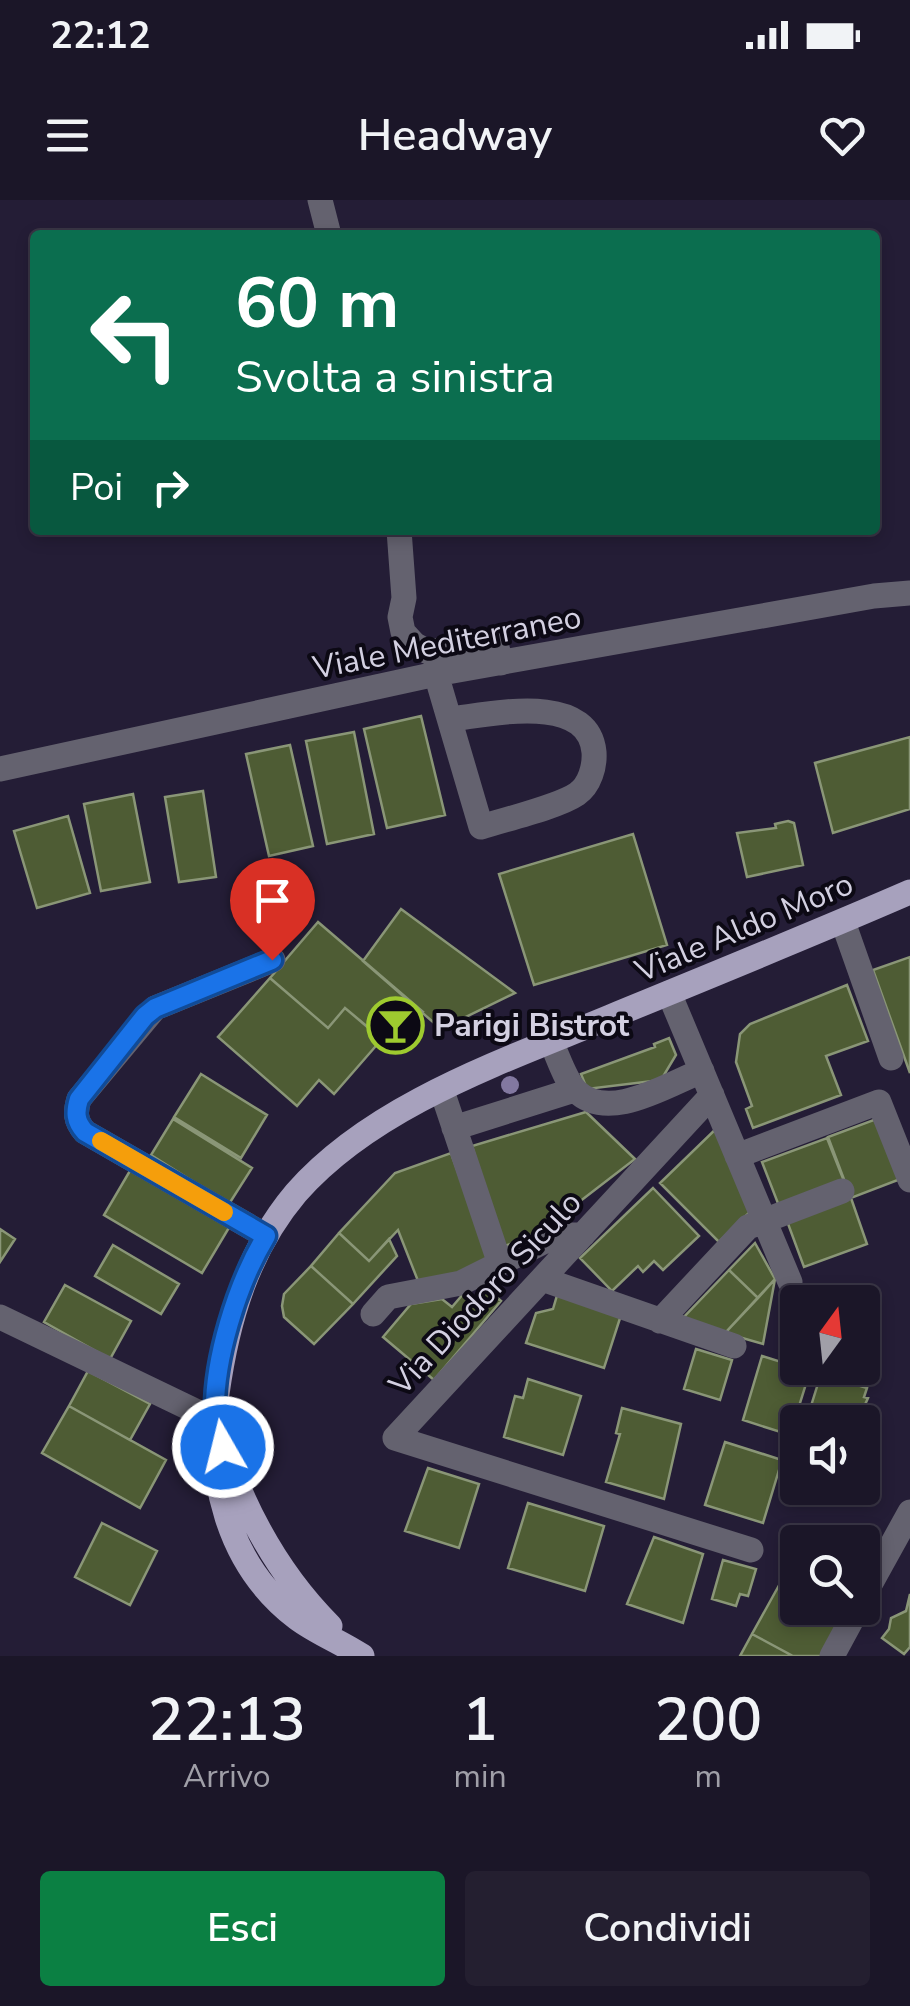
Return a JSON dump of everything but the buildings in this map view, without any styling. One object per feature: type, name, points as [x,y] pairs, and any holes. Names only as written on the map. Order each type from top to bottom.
[{"type":"main road","name":"Viale Aldo Moro","points":[[358,1653],[306,1602],[261,1537],[232,1474],[214,1420],[234,1306],[266,1236],[294,1196],[335,1154],[386,1118],[551,1042],[910,892]]},
{"type":"street","points":[[320,200],[327,230]]},
{"type":"street","points":[[400,535],[404,598],[400,617],[404,632],[428,652],[496,640],[501,663]]},
{"type":"street","name":"Viale Mediterraneo","points":[[0,768],[436,674],[874,596],[910,593]]},
{"type":"street","points":[[436,674],[482,827],[575,796],[588,781],[594,758],[592,743],[582,728],[559,714],[544,710],[450,719]]},
{"type":"street","points":[[842,922],[892,1058]]},
{"type":"street","points":[[266,1236],[85,1132],[79,1126],[76,1108],[79,1099],[155,1008],[272,960]]},
{"type":"street","points":[[669,993],[790,1282]]},
{"type":"street","points":[[551,1042],[574,1090],[597,1102],[620,1103],[707,1083]]},
{"type":"street","name":"Via Diodoro Siculo","points":[[707,1083],[583,1235],[395,1438],[751,1550]]},
{"type":"street","points":[[454,1128],[574,1090]]},
{"type":"street","points":[[442,1092],[499,1261]]},
{"type":"street","points":[[737,1156],[879,1102],[910,1180]]},
{"type":"street","points":[[660,1321],[748,1227],[842,1192]]},
{"type":"street","points":[[373,1314],[388,1297],[461,1283],[557,1235],[583,1235]]},
{"type":"street","points":[[542,1279],[734,1346]]},
{"type":"street","points":[[0,1317],[214,1420]]},
{"type":"street","points":[[880,1566],[910,1512]]},
{"type":"street","points":[[832,1656],[849,1625]]},
{"type":"slow traffic","points":[[101,1141],[224,1212]]},
{"type":"place","name":"Parigi Bistrot","points":[[395,1025]]},
{"type":"route","points":[[223,1447],[214,1420],[227,1332],[245,1278],[266,1236],[85,1132],[79,1126],[76,1108],[79,1099],[155,1008],[272,960]]}]
